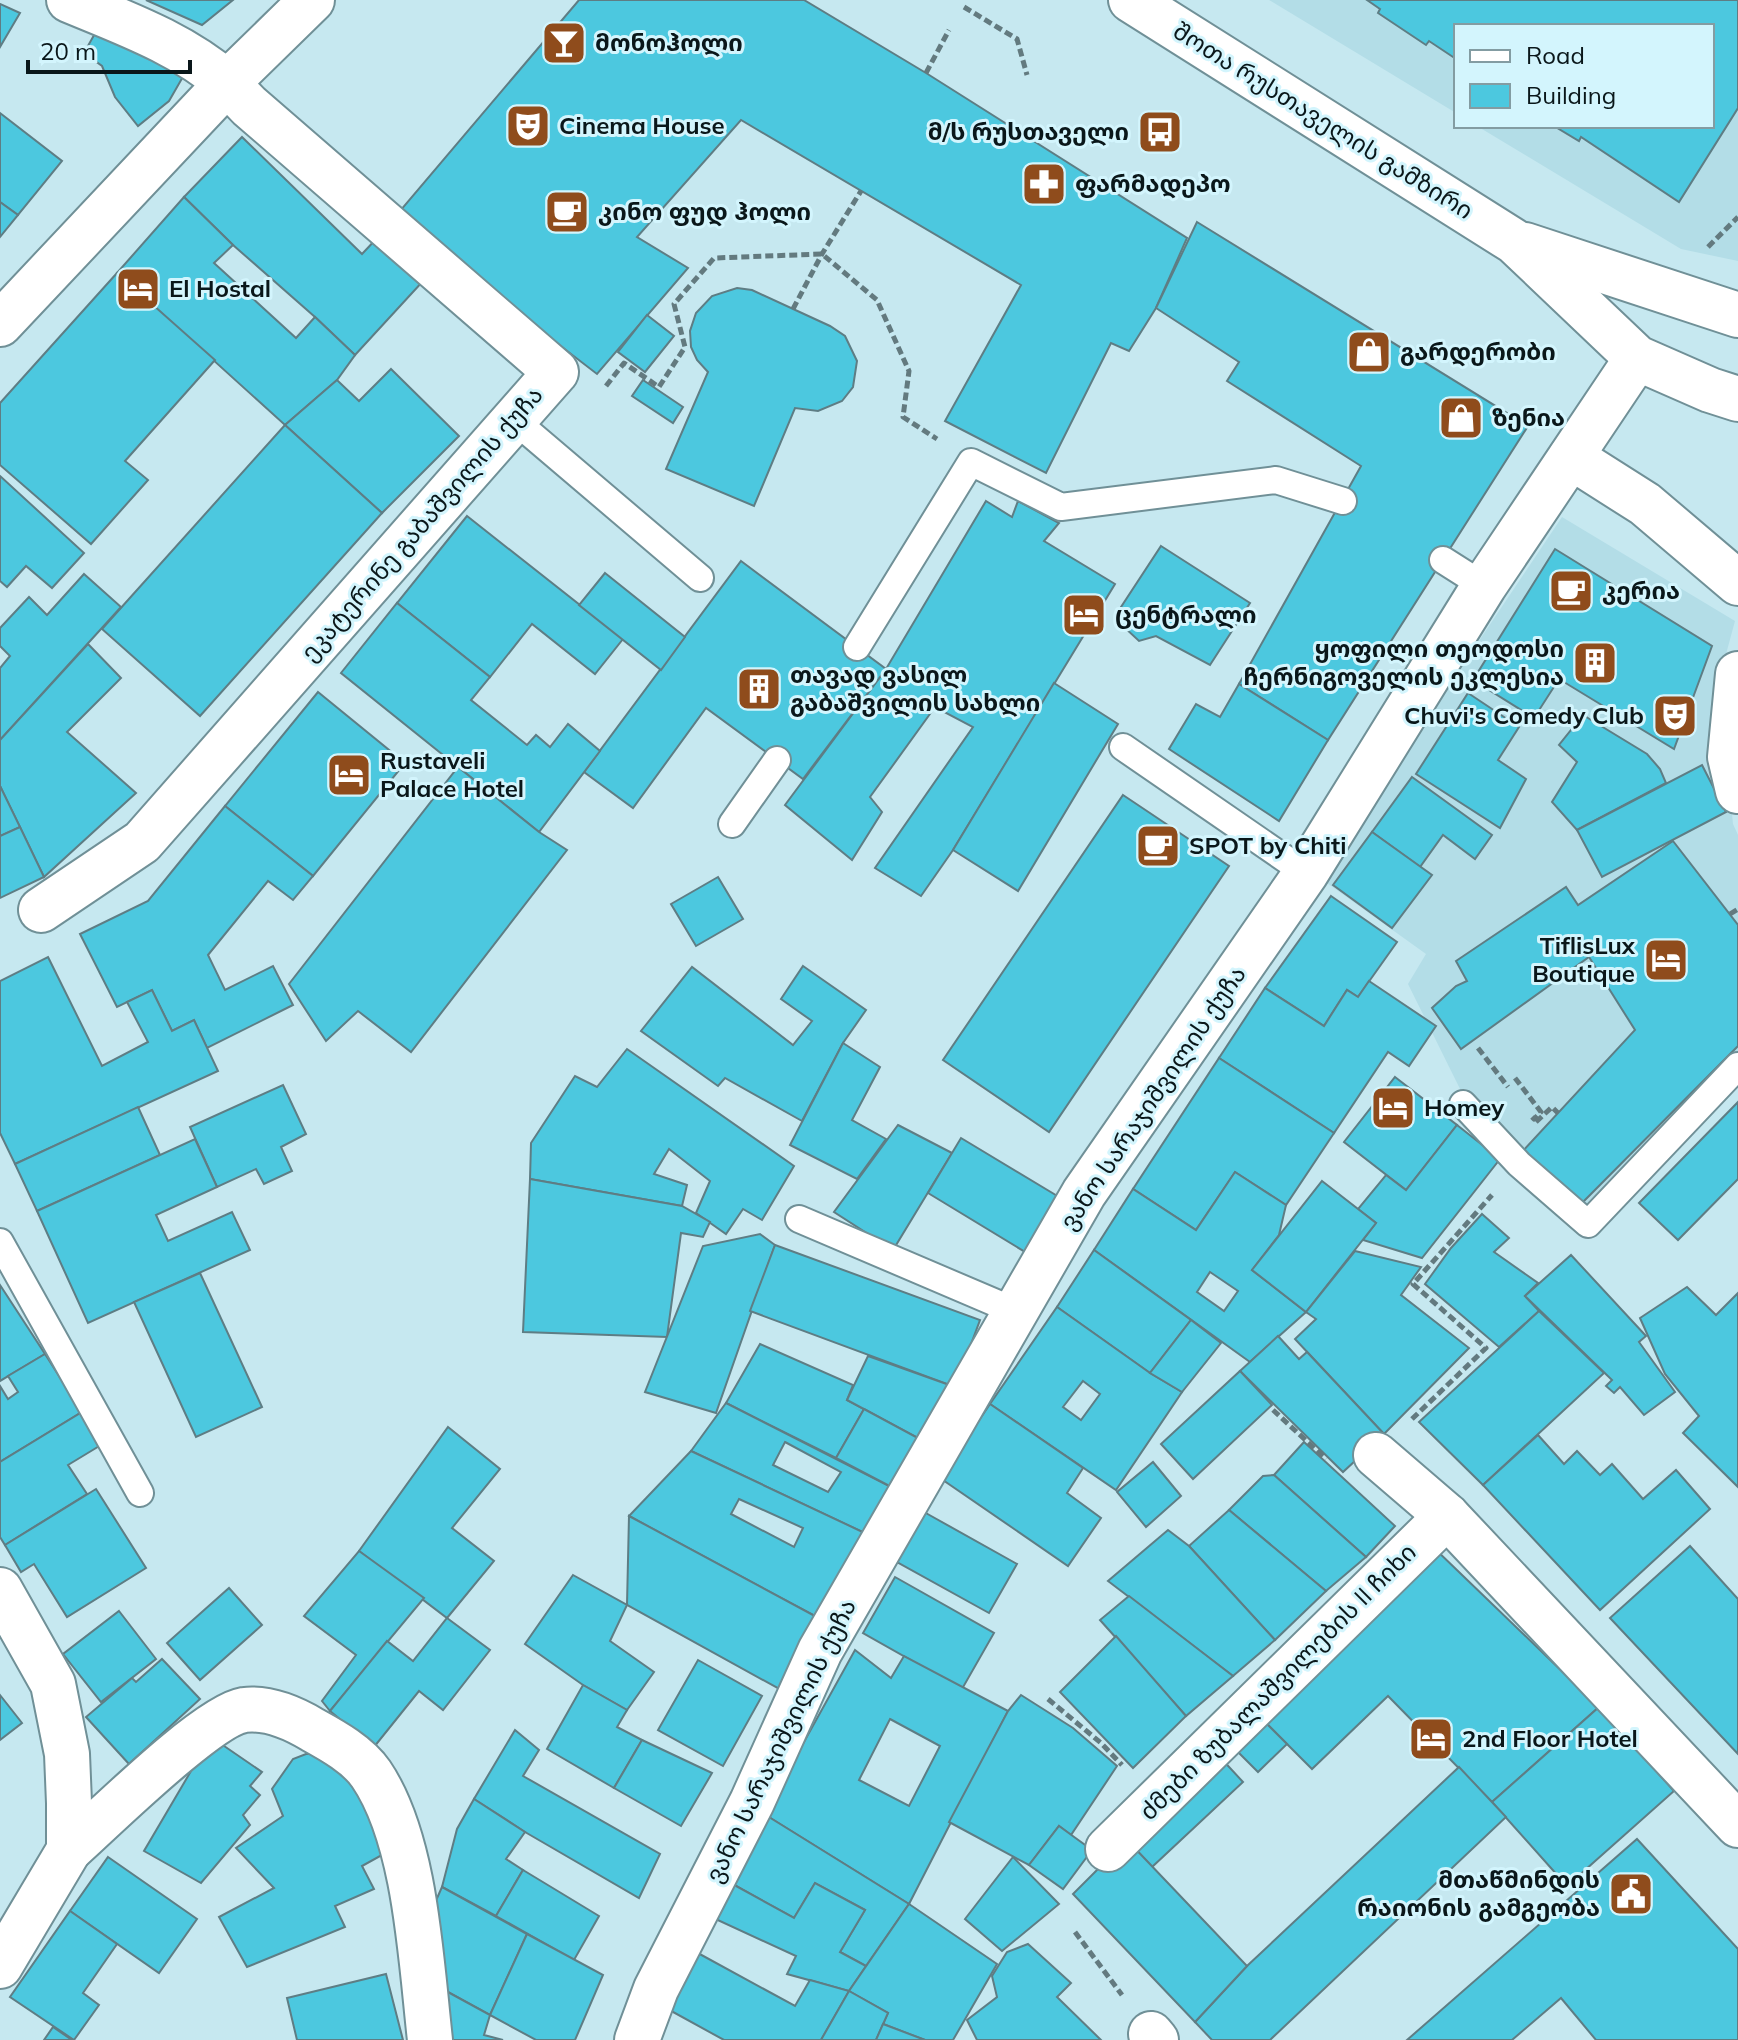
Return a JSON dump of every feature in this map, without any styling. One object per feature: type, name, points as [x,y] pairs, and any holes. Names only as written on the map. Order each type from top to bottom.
[{"type":"street","points":[[69,0],[149,34],[204,63],[227,83]]},
{"type":"street","points":[[0,324],[227,83],[312,0]]},
{"type":"street","name":"შოთა რუსთაველის გამზირი","points":[[1131,0],[1515,242],[1637,358],[1738,399]]},
{"type":"street","name":"ეკატერინე გაბაშვილის ქუჩა","points":[[41,910],[142,842],[556,372],[249,106],[227,83]]},
{"type":"street","name":"შოთა რუსთაველის გამზირი","points":[[1515,242],[1737,315]]},
{"type":"street","name":"ვანო სარაჯიშვილის ქუჩა","points":[[637,2040],[656,1989],[752,1802],[820,1651],[1084,1193],[1306,873],[1484,586],[1637,358]]},
{"type":"street","points":[[1571,457],[1645,504],[1738,583]]},
{"type":"street","points":[[1738,674],[1730,757],[1738,791]]},
{"type":"street","points":[[1376,1455],[1447,1516],[1738,1825]]},
{"type":"street","name":"ძმები ზუბალაშვილების II ჩიხი","points":[[1108,1849],[1447,1516]]},
{"type":"street","points":[[0,1590],[53,1684],[67,1754],[69,1850]]},
{"type":"street","points":[[0,1966],[69,1850],[202,1732],[243,1710],[287,1715],[338,1745],[370,1772],[395,1823],[413,1896],[430,2040]]},
{"type":"lane","points":[[513,419],[700,578]]},
{"type":"lane","points":[[857,647],[971,462],[1061,507],[1276,480],[1343,501]]},
{"type":"lane","points":[[1443,560],[1484,586]]},
{"type":"lane","points":[[1123,747],[1306,873]]},
{"type":"lane","points":[[732,824],[777,760]]},
{"type":"lane","points":[[1463,1104],[1519,1164],[1588,1224],[1738,1066]]},
{"type":"lane","points":[[799,1219],[1017,1312]]},
{"type":"lane","points":[[0,1242],[140,1493]]},
{"type":"path","points":[[964,7],[1017,39],[1027,75]]},
{"type":"path","points":[[926,73],[949,30]]},
{"type":"path","points":[[793,309],[861,191]]},
{"type":"path","points":[[1708,247],[1738,217]]},
{"type":"path","points":[[616,374],[624,363],[659,387],[685,347],[674,304],[714,258],[822,254],[877,300],[909,371],[903,417],[971,462]]},
{"type":"path","points":[[1730,914],[1738,909]]},
{"type":"path","points":[[1515,1078],[1541,1112],[1534,1119]]},
{"type":"path","points":[[1376,1455],[1486,1348],[1413,1284],[1463,1228]]},
{"type":"path","points":[[1048,1699],[1101,1743],[1157,1801]]},
{"type":"path","points":[[1075,1932],[1154,2037]]},
{"type":"shaded area","points":[[1269,0],[1738,0],[1738,261],[1681,249],[1480,128],[1714,128],[1714,24],[1454,24],[1454,112]]},
{"type":"shaded area","points":[[1562,517],[1735,621],[1719,680],[1733,824],[1738,835],[1738,1055],[1586,1218],[1467,1103],[1408,984],[1426,954],[1320,878]]},
{"type":"building","points":[[146,0],[233,0],[202,25]]},
{"type":"building","points":[[579,0],[804,0],[1187,238],[1156,308],[1129,351],[1111,343],[1046,473],[945,421],[1021,285],[741,120],[637,237],[688,268],[597,374],[394,218]]},
{"type":"building","points":[[1367,0],[1738,0],[1738,108],[1679,202],[1581,137],[1579,141],[1557,128],[1714,128],[1714,24],[1454,24],[1454,58],[1429,41],[1426,45],[1378,13],[1380,9]]},
{"type":"building","points":[[0,4],[20,13],[0,47]]},
{"type":"building","points":[[98,28],[184,75],[169,101],[138,126],[115,97],[102,66],[84,53]]},
{"type":"building","points":[[0,113],[62,161],[18,215],[0,202]]},
{"type":"building","points":[[242,137],[362,254],[379,236],[424,280],[355,355],[184,197]]},
{"type":"building","points":[[184,197],[233,245],[214,263],[296,338],[315,317],[355,355],[337,380],[285,425],[117,273]]},
{"type":"building","points":[[0,202],[18,215],[0,237]]},
{"type":"building","points":[[1197,222],[1528,426],[1328,740],[1239,684],[1361,466],[1227,381],[1239,362],[1156,308]]},
{"type":"building","points":[[117,273],[215,360],[125,461],[148,480],[91,544],[0,465],[0,403]]},
{"type":"building","points":[[737,288],[752,290],[830,326],[845,336],[857,361],[853,387],[842,401],[818,411],[795,408],[754,506],[666,469],[708,372],[691,347],[690,331],[696,313],[712,296]]},
{"type":"building","points":[[647,315],[674,336],[645,372],[618,352]]},
{"type":"building","points":[[391,369],[459,436],[382,513],[285,425],[337,380],[359,401]]},
{"type":"building","points":[[643,380],[683,407],[673,423],[632,396]]},
{"type":"building","points":[[285,425],[382,513],[200,716],[102,629]]},
{"type":"building","points":[[0,476],[84,553],[52,588],[26,566],[7,587],[0,581]]},
{"type":"building","points":[[986,501],[1012,517],[1018,501],[1059,523],[1044,541],[1115,584],[953,850],[921,896],[875,868],[973,727],[935,707],[870,797],[882,812],[852,860],[785,805],[886,669]]},
{"type":"building","points":[[467,516],[623,639],[595,674],[532,624],[490,677],[397,603]]},
{"type":"building","points":[[1161,546],[1250,603],[1210,665],[1156,636],[1139,641],[1123,626],[1121,607]]},
{"type":"building","name":"ყოფილი თეოდოსი ჩერნიგოველის ეკლესია","points":[[1555,549],[1712,646],[1674,749],[1559,679],[1534,718],[1473,680]]},
{"type":"building","name":"თავად ვასილ გაბაშვილის სახლი","points":[[741,561],[886,669],[803,779],[706,708],[633,808],[584,772]]},
{"type":"building","points":[[605,573],[685,637],[661,670],[579,605]]},
{"type":"building","points":[[84,574],[121,607],[0,740],[0,668],[10,656],[0,646],[0,628],[29,597],[47,615]]},
{"type":"building","points":[[397,603],[490,677],[471,700],[527,745],[536,735],[550,747],[568,724],[600,751],[539,832],[341,673]]},
{"type":"building","points":[[88,644],[121,678],[67,732],[136,793],[44,877],[0,786],[0,740]]},
{"type":"building","points":[[1054,683],[1118,724],[1018,891],[953,850]]},
{"type":"building","points":[[1239,684],[1328,740],[1279,821],[1169,749],[1196,704],[1220,717]]},
{"type":"building","points":[[318,692],[405,763],[313,876],[225,806]]},
{"type":"building","points":[[1468,693],[1519,727],[1498,760],[1526,779],[1500,828],[1416,774]]},
{"type":"building","points":[[1583,715],[1647,754],[1660,769],[1666,783],[1577,830],[1552,802],[1577,762],[1559,745]]},
{"type":"building","points":[[1702,765],[1726,812],[1602,877],[1577,830]]},
{"type":"building","points":[[458,767],[539,832],[567,850],[411,1052],[358,1011],[326,1041],[289,984]]},
{"type":"building","points":[[1412,777],[1492,835],[1475,859],[1443,835],[1420,867],[1372,832]]},
{"type":"building","points":[[0,786],[20,827],[0,836]]},
{"type":"building","points":[[1123,795],[1229,866],[1049,1132],[943,1060]]},
{"type":"building","points":[[225,806],[313,876],[293,900],[268,881],[208,955],[225,990],[273,966],[293,1005],[207,1048],[194,1020],[172,1031],[152,990],[117,1007],[80,934],[148,901]]},
{"type":"building","points":[[20,827],[44,877],[0,898],[0,836]]},
{"type":"building","points":[[1372,832],[1432,875],[1392,928],[1333,885]]},
{"type":"building","points":[[1673,841],[1738,925],[1738,1046],[1579,1206],[1522,1152],[1635,1030],[1589,957],[1461,1049],[1432,1008],[1456,986],[1467,981],[1456,961],[1566,887],[1578,905]]},
{"type":"building","points":[[718,877],[743,919],[696,946],[671,904]]},
{"type":"building","points":[[1331,896],[1397,942],[1358,997],[1347,990],[1324,1026],[1265,988]]},
{"type":"building","points":[[48,957],[102,1066],[148,1042],[127,1002],[152,990],[172,1031],[194,1020],[218,1071],[15,1164],[0,1133],[0,981]]},
{"type":"building","points":[[803,966],[866,1010],[843,1043],[802,1121],[725,1078],[718,1086],[641,1031],[692,967],[793,1045],[812,1021],[781,999]]},
{"type":"building","points":[[1369,981],[1436,1026],[1409,1066],[1388,1052],[1334,1133],[1219,1058],[1265,988],[1324,1026],[1347,990],[1358,997]]},
{"type":"building","points":[[843,1043],[880,1067],[852,1120],[886,1139],[857,1179],[790,1145]]},
{"type":"building","points":[[627,1049],[794,1166],[762,1220],[743,1209],[726,1234],[696,1213],[710,1181],[669,1149],[654,1174],[687,1185],[682,1206],[530,1179],[531,1143],[575,1076],[597,1087]]},
{"type":"building","points":[[1219,1058],[1334,1133],[1286,1205],[1235,1172],[1196,1230],[1133,1189]]},
{"type":"building","points":[[1395,1077],[1457,1125],[1406,1190],[1344,1142]]},
{"type":"building","points":[[283,1085],[306,1134],[281,1147],[292,1171],[264,1184],[256,1169],[217,1187],[190,1127]]},
{"type":"building","points":[[1738,1102],[1738,1179],[1678,1240],[1639,1203]]},
{"type":"building","points":[[138,1107],[160,1155],[37,1211],[15,1164]]},
{"type":"building","points":[[898,1125],[952,1153],[893,1250],[834,1212]]},
{"type":"building","points":[[1457,1125],[1500,1159],[1422,1258],[1363,1240],[1376,1223],[1358,1209],[1386,1175],[1406,1190]]},
{"type":"building","points":[[961,1138],[1069,1203],[1035,1258],[928,1193]]},
{"type":"building","points":[[195,1139],[217,1187],[156,1215],[168,1241],[232,1212],[250,1250],[88,1323],[37,1211]]},
{"type":"building","points":[[1235,1172],[1286,1205],[1279,1235],[1252,1270],[1306,1312],[1250,1362],[1094,1250],[1133,1189],[1196,1230]],"holes":[[[1210,1272],[1238,1291],[1224,1311],[1197,1292]]]},
{"type":"building","points":[[530,1179],[682,1206],[710,1222],[703,1237],[681,1233],[667,1337],[523,1332]]},
{"type":"building","points":[[1322,1181],[1376,1223],[1306,1312],[1252,1270]]},
{"type":"building","points":[[1482,1214],[1509,1238],[1494,1252],[1538,1283],[1525,1296],[1539,1311],[1499,1347],[1425,1284],[1451,1248]]},
{"type":"building","points":[[760,1234],[775,1245],[716,1413],[645,1392],[703,1246]]},
{"type":"building","points":[[775,1245],[980,1320],[955,1387],[750,1311]]},
{"type":"building","points":[[1094,1250],[1191,1320],[1150,1373],[1057,1307]]},
{"type":"building","points":[[1355,1251],[1421,1267],[1401,1295],[1469,1348],[1384,1434],[1295,1339],[1316,1319],[1306,1312]]},
{"type":"building","points":[[1571,1255],[1646,1336],[1639,1342],[1675,1392],[1644,1415],[1620,1387],[1614,1393],[1606,1386],[1612,1380],[1525,1296]]},
{"type":"building","points":[[200,1273],[262,1407],[196,1437],[134,1302]]},
{"type":"building","points":[[0,1285],[45,1354],[0,1381]]},
{"type":"building","points":[[1687,1287],[1716,1315],[1738,1293],[1738,1487],[1683,1433],[1699,1416],[1665,1374],[1640,1318]]},
{"type":"building","points":[[1057,1307],[1182,1392],[1116,1490],[990,1404]],"holes":[[[1083,1381],[1100,1394],[1081,1420],[1063,1407]]]},
{"type":"building","points":[[1539,1311],[1604,1373],[1483,1485],[1419,1422]]},
{"type":"building","points":[[1191,1320],[1221,1343],[1182,1392],[1150,1373]]},
{"type":"building","points":[[1278,1336],[1299,1359],[1307,1352],[1384,1434],[1343,1472],[1240,1371]]},
{"type":"building","points":[[760,1344],[853,1385],[847,1400],[864,1409],[836,1458],[726,1403]]},
{"type":"building","points":[[45,1354],[82,1412],[0,1462],[0,1386],[8,1399],[18,1392],[8,1376]]},
{"type":"building","points":[[868,1356],[955,1387],[929,1444],[847,1400]]},
{"type":"building","points":[[1240,1371],[1272,1405],[1193,1479],[1161,1444]]},
{"type":"building","points":[[726,1403],[899,1491],[871,1536],[691,1451]],"holes":[[[785,1442],[841,1472],[828,1492],[773,1465]]]},
{"type":"building","points":[[990,1404],[1083,1468],[1067,1493],[1101,1518],[1068,1566],[940,1478]]},
{"type":"building","points":[[864,1409],[929,1444],[899,1491],[836,1458]]},
{"type":"building","points":[[82,1412],[101,1445],[68,1465],[87,1494],[5,1545],[0,1537],[0,1462]]},
{"type":"building","points":[[448,1427],[500,1469],[452,1528],[494,1561],[447,1618],[359,1551]]},
{"type":"building","points":[[1538,1435],[1564,1464],[1577,1451],[1600,1475],[1612,1464],[1643,1499],[1676,1470],[1710,1509],[1600,1610],[1483,1485]]},
{"type":"building","points":[[1304,1442],[1395,1526],[1366,1557],[1274,1475]]},
{"type":"building","points":[[691,1451],[871,1536],[826,1622],[629,1516]],"holes":[[[739,1499],[803,1528],[794,1547],[731,1514]]]},
{"type":"building","points":[[1153,1462],[1181,1496],[1146,1527],[1117,1492]]},
{"type":"building","points":[[1274,1475],[1366,1557],[1326,1591],[1229,1510],[1263,1476]]},
{"type":"building","points":[[96,1489],[146,1568],[67,1617],[34,1564],[21,1572],[5,1545]]},
{"type":"building","points":[[1229,1510],[1326,1591],[1275,1640],[1189,1546]]},
{"type":"building","points":[[924,1512],[1017,1564],[989,1613],[897,1562]]},
{"type":"building","points":[[629,1516],[826,1622],[783,1691],[627,1605]]},
{"type":"building","points":[[1168,1530],[1189,1546],[1275,1640],[1233,1676],[1108,1581]]},
{"type":"building","points":[[1432,1546],[1599,1707],[1492,1802],[1388,1696],[1312,1769],[1258,1715]]},
{"type":"building","points":[[1690,1546],[1738,1599],[1738,1754],[1610,1618]]},
{"type":"building","points":[[359,1551],[424,1598],[330,1711],[322,1701],[356,1655],[304,1616]]},
{"type":"building","points":[[573,1575],[627,1605],[610,1641],[654,1672],[627,1710],[583,1685],[525,1644]]},
{"type":"building","points":[[895,1577],[994,1633],[962,1689],[863,1633]]},
{"type":"building","points":[[229,1588],[262,1625],[200,1680],[167,1643]]},
{"type":"building","points":[[1129,1596],[1233,1676],[1186,1716],[1100,1620]]},
{"type":"building","points":[[119,1611],[156,1659],[101,1702],[63,1654]]},
{"type":"building","points":[[447,1618],[490,1650],[443,1710],[419,1691],[374,1747],[330,1711],[387,1641],[413,1661]]},
{"type":"building","points":[[1116,1636],[1186,1716],[1133,1768],[1060,1692]]},
{"type":"building","points":[[855,1650],[891,1678],[904,1656],[1008,1711],[909,1904],[764,1814]],"holes":[[[890,1719],[940,1746],[909,1806],[859,1780]]]},
{"type":"building","points":[[162,1659],[200,1699],[129,1764],[86,1717],[132,1678],[136,1682]]},
{"type":"building","points":[[698,1660],[762,1696],[723,1766],[658,1730]]},
{"type":"building","points":[[583,1685],[627,1710],[617,1727],[642,1740],[614,1788],[547,1749]]},
{"type":"building","points":[[0,1695],[22,1723],[0,1740]]},
{"type":"building","points":[[1021,1695],[1073,1728],[1117,1766],[1071,1835],[1059,1826],[1029,1865],[949,1822],[1008,1711]]},
{"type":"building","points":[[1599,1707],[1674,1791],[1567,1886],[1492,1802]]},
{"type":"building","points":[[1258,1715],[1287,1744],[1258,1772],[1229,1743]]},
{"type":"building","points":[[515,1730],[539,1750],[523,1776],[660,1854],[639,1898],[474,1799]]},
{"type":"building","points":[[211,1737],[262,1772],[250,1786],[260,1795],[243,1815],[250,1825],[201,1883],[144,1851]]},
{"type":"building","points":[[642,1740],[712,1773],[681,1826],[614,1788]]},
{"type":"building","points":[[306,1754],[320,1754],[338,1766],[365,1805],[382,1855],[362,1866],[374,1889],[335,1906],[345,1927],[247,1967],[219,1917],[274,1888],[236,1848],[283,1816],[272,1789],[293,1759]]},
{"type":"building","points":[[1218,1755],[1243,1782],[1152,1867],[1127,1840]]},
{"type":"building","points":[[1459,1767],[1506,1817],[1270,2040],[1212,2040],[1195,2022],[1247,1966]]},
{"type":"building","points":[[474,1799],[525,1832],[506,1859],[523,1870],[496,1916],[442,1887],[457,1829]]},
{"type":"building","points":[[764,1814],[909,1904],[866,1966],[840,1952],[865,1910],[815,1883],[794,1918],[727,1881]]},
{"type":"building","points":[[1059,1826],[1092,1850],[1063,1889],[1029,1865]]},
{"type":"building","name":"მთაწმინდის რაიონის გამგეობა","points":[[1637,1839],[1738,1949],[1738,2040],[1596,2040],[1561,1998],[1512,2040],[1407,2040]]},
{"type":"building","points":[[1127,1840],[1247,1966],[1195,2022],[1073,1894]]},
{"type":"building","points":[[108,1857],[197,1919],[159,1973],[70,1911]]},
{"type":"building","points":[[1013,1857],[1059,1904],[1002,1951],[965,1919]]},
{"type":"building","points":[[523,1870],[599,1916],[574,1960],[496,1916]]},
{"type":"building","points":[[727,1881],[794,1918],[815,1883],[865,1910],[840,1952],[866,1966],[849,1991],[787,1974],[796,1956],[709,1916]]},
{"type":"building","points":[[442,1887],[527,1934],[490,2015],[435,1985],[430,1914]]},
{"type":"building","points":[[909,1904],[997,1964],[953,2040],[925,2040],[883,2024],[888,2013],[849,1991]]},
{"type":"building","points":[[70,1911],[117,1944],[83,1993],[99,2005],[74,2040],[10,1997]]},
{"type":"building","points":[[527,1934],[603,1975],[575,2040],[536,2040],[490,2015]]},
{"type":"building","points":[[1028,1944],[1071,1983],[1057,1997],[1101,2040],[977,2040],[967,2020],[997,1997],[992,1976],[1007,1952]]},
{"type":"building","points":[[696,1952],[795,2006],[810,1980],[849,1991],[821,2040],[724,2040],[664,2007]]},
{"type":"building","points":[[386,1974],[403,2040],[297,2040],[287,1998]]},
{"type":"building","points":[[435,1985],[490,2015],[484,2035],[503,2040],[440,2040]]},
{"type":"building","points":[[849,1991],[888,2013],[876,2040],[821,2040]]},
{"type":"building","points":[[883,2024],[925,2040],[876,2040]]},
{"type":"building","points":[[53,2027],[72,2040],[44,2040]]},
{"type":"place","name":"მონოჰოლი","points":[[564,43]]},
{"type":"place","name":"Cinema House","points":[[528,126]]},
{"type":"place","name":"მ/ს რუსთაველი","points":[[1160,132]]},
{"type":"place","name":"ფარმადეპო","points":[[1044,184]]},
{"type":"place","name":"კინო ფუდ ჰოლი","points":[[567,212]]},
{"type":"place","name":"El Hostal","points":[[138,289]]},
{"type":"place","name":"გარდერობი","points":[[1369,352]]},
{"type":"place","name":"ზენია","points":[[1461,418]]},
{"type":"place","name":"კერია","points":[[1571,591]]},
{"type":"place","name":"ცენტრალი","points":[[1084,615]]},
{"type":"place","name":"ყოფილი თეოდოსი ჩერნიგოველის ეკლესია","points":[[1595,663]]},
{"type":"place","name":"თავად ვასილ გაბაშვილის სახლი","points":[[759,689]]},
{"type":"place","name":"Chuvi's Comedy Club","points":[[1675,716]]},
{"type":"place","name":"Rustaveli Palace Hotel","points":[[349,775]]},
{"type":"place","name":"SPOT by Chiti","points":[[1158,846]]},
{"type":"place","name":"TiflisLux Boutique","points":[[1666,960]]},
{"type":"place","name":"Homey","points":[[1393,1108]]},
{"type":"place","name":"2nd Floor Hotel","points":[[1431,1739]]},
{"type":"place","name":"მთაწმინდის რაიონის გამგეობა","points":[[1631,1894]]}]
